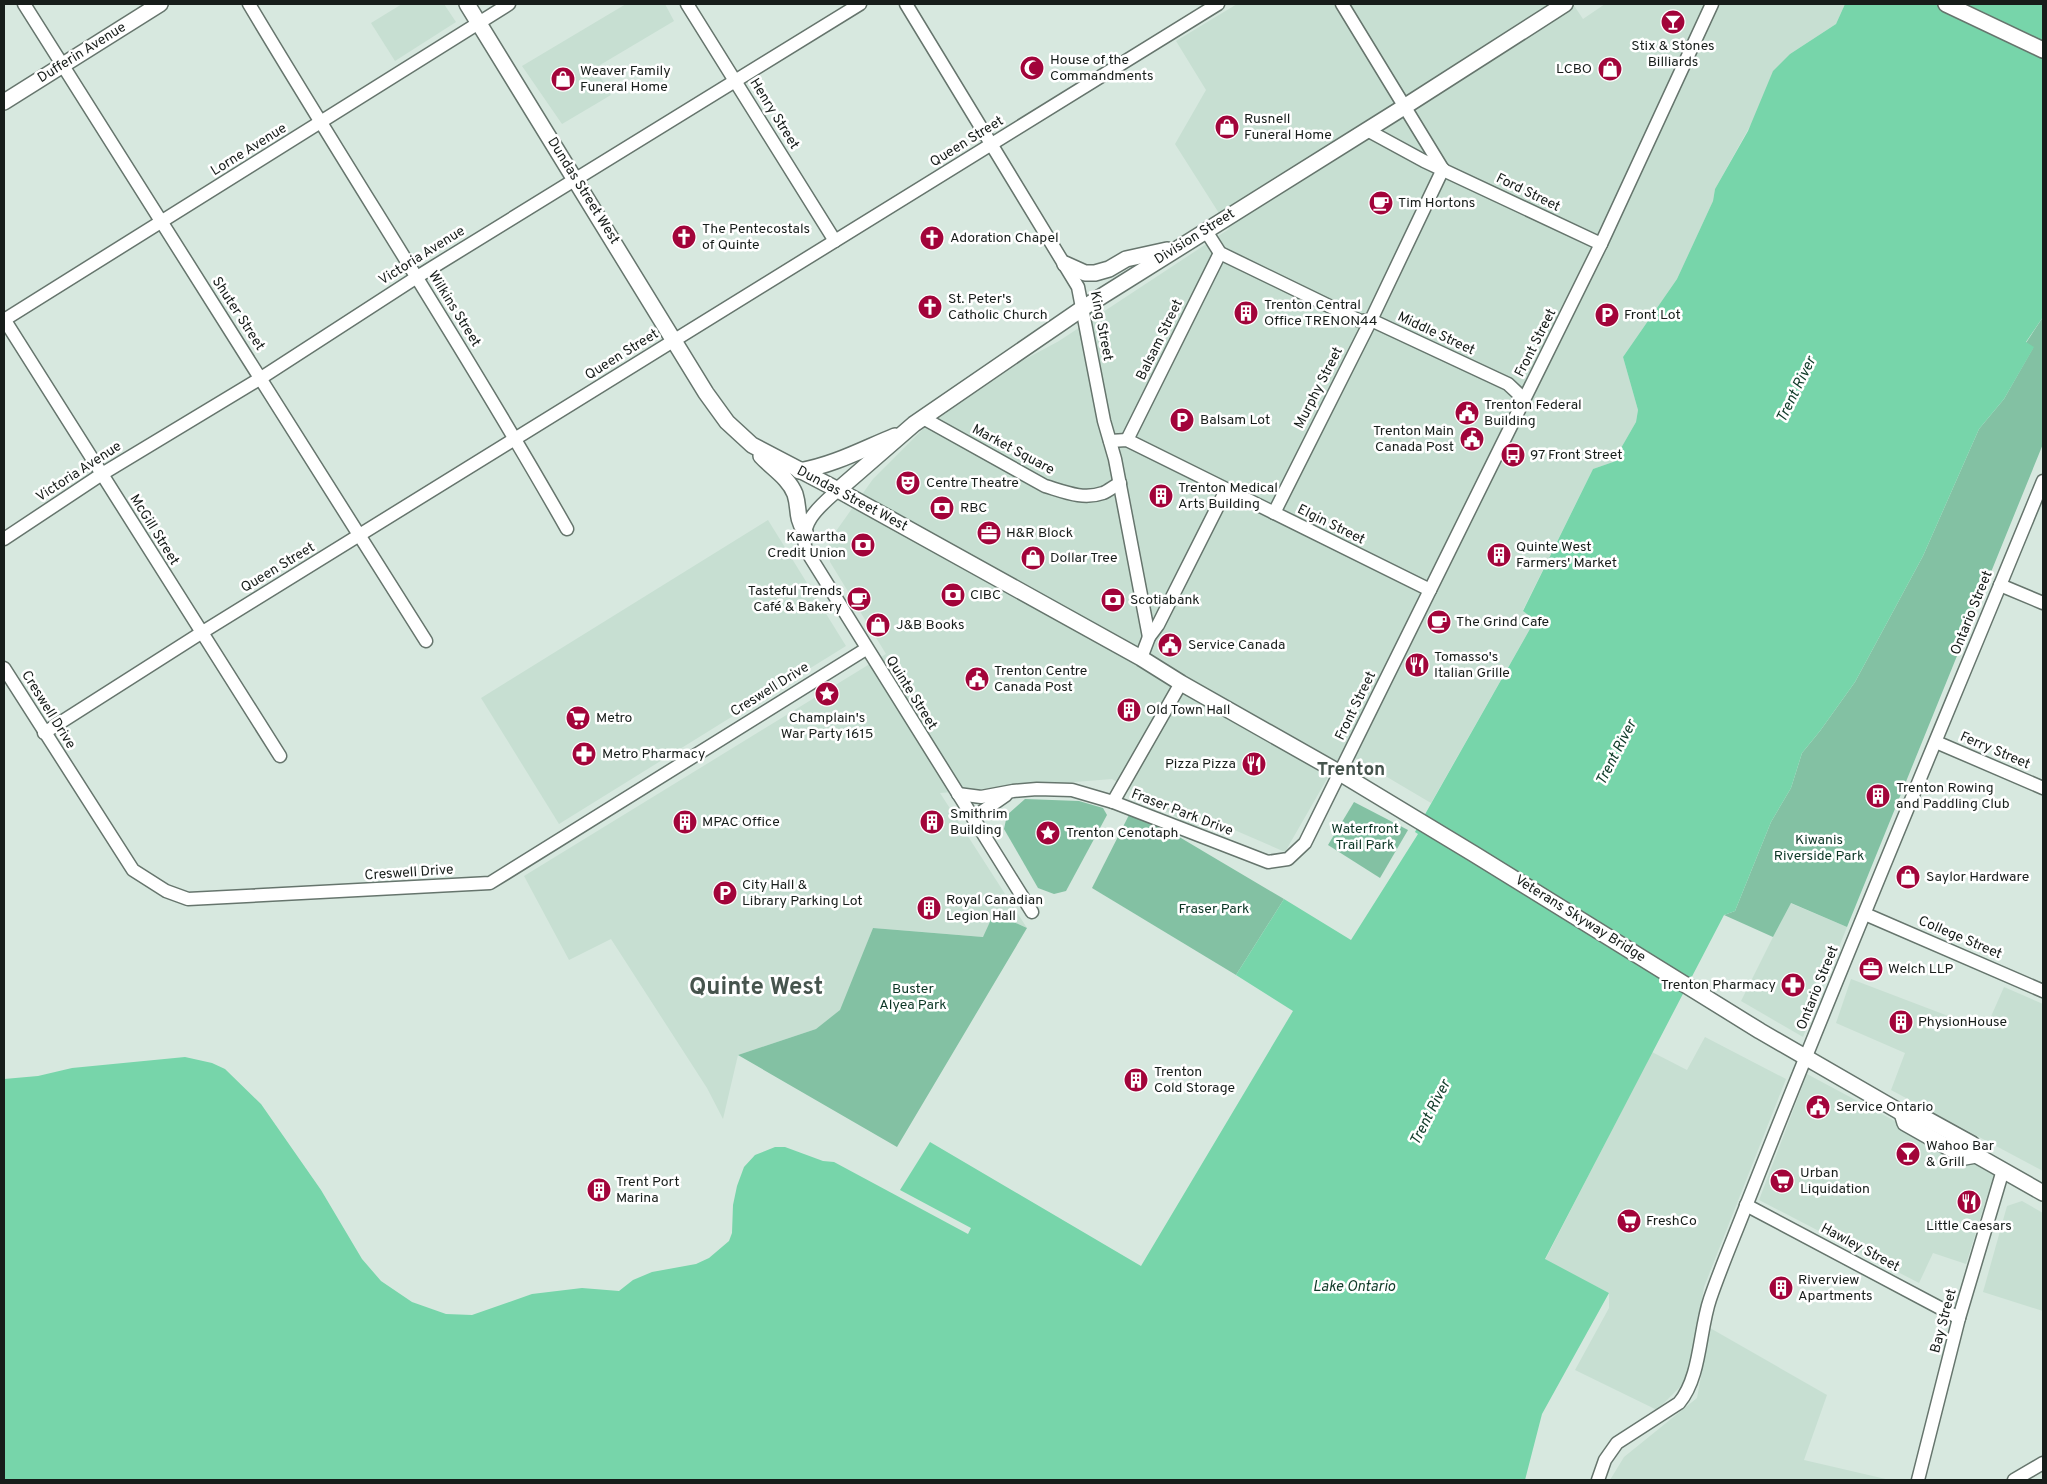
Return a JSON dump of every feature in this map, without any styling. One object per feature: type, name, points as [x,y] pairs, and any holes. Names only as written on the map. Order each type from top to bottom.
[{"type":"main road","name":"Dufferin Avenue","points":[[4,102],[160,4]]},
{"type":"main road","name":"Dundas Street West","points":[[467,4],[576,178],[706,393],[727,422],[752,445],[838,490],[1140,658],[1409,814]]},
{"type":"main road","name":"Division Street","points":[[838,490],[923,418],[1083,308],[1565,4]]},
{"type":"main road","points":[[1946,4],[2043,50]]},
{"type":"main road","points":[[1065,264],[1085,273],[1094,273],[1109,269],[1126,259],[1178,248]]},
{"type":"main road","points":[[799,471],[841,460],[906,431]]},
{"type":"main road","points":[[752,445],[791,486],[795,495],[798,520],[805,532]]},
{"type":"main road","name":"Veterans Skyway Bridge","points":[[1409,814],[1805,1058],[1902,1113],[1906,1123],[1914,1128],[1965,1157],[1976,1155],[2043,1193]]},
{"type":"street","name":"Shuter Street","points":[[24,4],[61,66],[261,378],[426,641]]},
{"type":"street","name":"Wilkins Street","points":[[249,4],[320,123],[516,438],[567,529]]},
{"type":"street","name":"Lorne Avenue","points":[[4,319],[161,223],[509,4]]},
{"type":"street","name":"Henry Street","points":[[687,4],[835,241]]},
{"type":"street","name":"Victoria Avenue","points":[[4,539],[102,474],[261,378],[417,277],[860,4]]},
{"type":"street","name":"King Street","points":[[906,4],[1078,287],[1103,413],[1120,483],[1149,637]]},
{"type":"street","name":"Queen Street","points":[[44,733],[201,633],[1218,4]]},
{"type":"street","points":[[1342,4],[1443,169]]},
{"type":"street","name":"Front Street","points":[[1340,773],[1601,244],[1712,4]]},
{"type":"street","name":"Ford Street","points":[[1367,130],[1424,161],[1601,244]]},
{"type":"street","name":"Murphy Street","points":[[1274,513],[1443,169]]},
{"type":"street","points":[[1206,230],[1220,253]]},
{"type":"street","name":"Middle Street","points":[[1220,253],[1360,321],[1370,320],[1508,384],[1524,399]]},
{"type":"street","name":"Balsam Street","points":[[1127,440],[1220,253]]},
{"type":"street","name":"McGill Street","points":[[4,319],[280,756]]},
{"type":"street","name":"Market Square","points":[[923,418],[1045,486],[1084,497],[1105,492],[1120,483]]},
{"type":"street","points":[[1110,441],[1127,440]]},
{"type":"street","name":"Elgin Street","points":[[1127,440],[1430,590]]},
{"type":"street","name":"Ontario Street","points":[[1598,1480],[1605,1460],[1617,1443],[1679,1403],[1693,1381],[1709,1301],[1746,1205],[2043,481]]},
{"type":"street","points":[[805,532],[811,517],[838,490]]},
{"type":"street","points":[[1140,658],[1149,637],[1162,616],[1226,490]]},
{"type":"street","name":"Quinte Street","points":[[805,532],[806,550],[1032,912]]},
{"type":"street","points":[[2000,585],[2043,603]]},
{"type":"street","name":"Creswell Drive","points":[[4,668],[133,870],[166,890],[188,899],[490,883],[866,648]]},
{"type":"street","points":[[1113,802],[1182,683]]},
{"type":"street","name":"Ferry Street","points":[[1936,742],[2043,788]]},
{"type":"street","name":"Fraser Park Drive","points":[[972,818],[1013,791],[1036,789],[1072,790],[1113,802],[1268,862],[1288,858],[1305,843],[1340,773]]},
{"type":"street","points":[[958,794],[981,797],[1013,791]]},
{"type":"street","name":"College Street","points":[[1865,914],[2043,990]]},
{"type":"street","name":"Bay Street","points":[[1918,1480],[1959,1318],[2003,1170]]},
{"type":"street","name":"Hawley Street","points":[[1746,1205],[1959,1318]]},
{"type":"street","points":[[2014,1480],[2043,1463]]},
{"type":"shaded area","points":[[402,4],[444,4],[456,22],[395,61],[371,23]]},
{"type":"shaded area","points":[[626,4],[665,4],[674,21],[595,68],[611,95],[562,124],[522,66]]},
{"type":"shaded area","points":[[1237,4],[1573,4],[1583,19],[1605,4],[1845,4],[1836,24],[1790,54],[1715,189],[1713,201],[1677,279],[1623,357],[1638,410],[1636,422],[1613,462],[1593,469],[1523,610],[1535,620],[1431,803],[1343,751],[1285,852],[1202,816],[1196,829],[1112,779],[940,793],[1027,928],[994,913],[984,937],[873,928],[841,1010],[816,1029],[738,1055],[723,1119],[707,1088],[611,939],[569,960],[524,876],[886,654],[830,562],[829,541],[873,479],[924,428],[1020,362],[1059,341],[1229,229],[1175,144],[1206,90],[1176,41]]},
{"type":"shaded area","points":[[768,520],[846,646],[559,824],[481,698]]},
{"type":"shaded area","points":[[1790,903],[1847,927],[1803,1037],[1741,1001]]},
{"type":"shaded area","points":[[1851,979],[1985,1030],[2004,987],[2043,1004],[2043,1171],[1891,1090],[1905,1053],[1836,1023]]},
{"type":"shaded area","points":[[1705,1037],[1786,1079],[1704,1287],[1689,1378],[1657,1410],[1575,1370],[1609,1308],[1609,1293],[1545,1260],[1652,1052],[1687,1070]]},
{"type":"shaded area","points":[[1807,1074],[1994,1174],[1966,1264],[1933,1253],[1919,1283],[1759,1200]]},
{"type":"shaded area","points":[[2022,1201],[2043,1213],[2043,1311],[1983,1292],[2007,1206]]},
{"type":"shaded area","points":[[1710,1328],[1827,1395],[1804,1460],[1890,1480],[1610,1480],[1624,1457],[1697,1398]]},
{"type":"green space","name":"Kiwanis Riverside Park","points":[[2043,317],[2043,444],[1847,927],[1791,903],[1773,937],[1724,915],[1735,911],[1771,822],[1791,788],[1802,753],[1855,682],[1923,556],[1979,429],[2004,399],[2033,348],[2026,343]]},
{"type":"green space","name":"Trenton Cenotaph","points":[[1025,799],[1079,801],[1103,808],[1107,815],[1066,891],[1054,894],[1038,888],[1004,829],[1007,815]]},
{"type":"green space","name":"Waterfront Trail Park","points":[[1354,802],[1408,830],[1380,878],[1328,845]]},
{"type":"green space","name":"Fraser Park","points":[[1132,809],[1284,899],[1236,975],[1092,888]]},
{"type":"green space","name":"Buster Alyea Park","points":[[994,913],[1027,928],[897,1147],[738,1055],[816,1029],[840,1010],[873,928],[983,937]]},
{"type":"water","name":"Lake Ontario","points":[[1845,4],[2043,4],[2043,317],[2026,342],[2034,347],[2004,399],[1979,429],[1923,556],[1855,682],[1802,753],[1791,788],[1771,822],[1735,911],[1724,915],[1545,1259],[1609,1293],[1542,1414],[1525,1480],[4,1480],[4,1079],[38,1076],[72,1068],[185,1057],[212,1063],[225,1069],[261,1104],[321,1190],[362,1259],[381,1281],[412,1302],[446,1314],[472,1315],[532,1294],[582,1288],[619,1291],[633,1280],[652,1272],[696,1264],[709,1258],[729,1241],[732,1233],[733,1205],[744,1167],[755,1155],[775,1147],[785,1147],[823,1161],[834,1162],[968,1234],[971,1228],[900,1190],[930,1142],[1141,1266],[1293,1011],[1236,975],[1284,899],[1351,940],[1418,834],[1415,832],[1535,620],[1523,611],[1593,469],[1613,462],[1636,422],[1638,410],[1623,357],[1677,279],[1713,201],[1715,189],[1748,131],[1773,71],[1790,54],[1836,24]]},
{"type":"place","name":"Stix & Stones Billiards","points":[[1673,22]]},
{"type":"place","name":"House of the Commandments","points":[[1032,68]]},
{"type":"place","name":"LCBO","points":[[1610,69]]},
{"type":"place","name":"Weaver Family Funeral Home","points":[[563,79]]},
{"type":"place","name":"Rusnell Funeral Home","points":[[1227,127]]},
{"type":"place","name":"Tim Hortons","points":[[1381,203]]},
{"type":"place","name":"The Pentecostals of Quinte","points":[[684,237]]},
{"type":"place","name":"Adoration Chapel","points":[[932,238]]},
{"type":"place","name":"St. Peter's Catholic Church","points":[[930,307]]},
{"type":"place","name":"Trenton Central Office TRENON44","points":[[1246,313]]},
{"type":"place","name":"Front Lot","points":[[1607,315]]},
{"type":"place","name":"Trenton Federal Building","points":[[1467,413]]},
{"type":"place","name":"Balsam Lot","points":[[1182,420]]},
{"type":"place","name":"Trenton Main Canada Post","points":[[1472,439]]},
{"type":"place","name":"97 Front Street","points":[[1513,455]]},
{"type":"place","name":"Centre Theatre","points":[[908,483]]},
{"type":"place","name":"Trenton Medical Arts Building","points":[[1161,496]]},
{"type":"place","name":"RBC","points":[[942,508]]},
{"type":"place","name":"H&R Block","points":[[989,533]]},
{"type":"place","name":"Kawartha Credit Union","points":[[863,545]]},
{"type":"place","name":"Quinte West Farmers' Market","points":[[1499,555]]},
{"type":"place","name":"Dollar Tree","points":[[1033,558]]},
{"type":"place","name":"CIBC","points":[[953,595]]},
{"type":"place","name":"Tasteful Trends Café & Bakery","points":[[859,599]]},
{"type":"place","name":"Scotiabank","points":[[1113,600]]},
{"type":"place","name":"The Grind Cafe","points":[[1439,622]]},
{"type":"place","name":"J&B Books","points":[[878,625]]},
{"type":"place","name":"Service Canada","points":[[1170,645]]},
{"type":"place","name":"Tomasso's Italian Grille","points":[[1417,665]]},
{"type":"place","name":"Trenton Centre Canada Post","points":[[977,679]]},
{"type":"place","name":"Champlain's War Party 1615","points":[[827,694]]},
{"type":"place","name":"Old Town Hall","points":[[1129,710]]},
{"type":"place","name":"Metro","points":[[578,718]]},
{"type":"place","name":"Metro Pharmacy","points":[[584,754]]},
{"type":"place","name":"Pizza Pizza","points":[[1254,764]]},
{"type":"place","name":"Trenton Rowing and Paddling Club","points":[[1878,796]]},
{"type":"place","name":"MPAC Office","points":[[685,822]]},
{"type":"place","name":"Smithrim Building","points":[[932,822]]},
{"type":"place","name":"Trenton Cenotaph","points":[[1048,833]]},
{"type":"place","name":"Saylor Hardware","points":[[1908,877]]},
{"type":"place","name":"City Hall & Library Parking Lot","points":[[725,893]]},
{"type":"place","name":"Royal Canadian Legion Hall","points":[[929,908]]},
{"type":"place","name":"Welch LLP","points":[[1871,969]]},
{"type":"place","name":"Trenton Pharmacy","points":[[1793,985]]},
{"type":"place","name":"PhysionHouse","points":[[1901,1022]]},
{"type":"place","name":"Trenton Cold Storage","points":[[1136,1080]]},
{"type":"place","name":"Service Ontario","points":[[1818,1107]]},
{"type":"place","name":"Wahoo Bar & Grill","points":[[1908,1154]]},
{"type":"place","name":"Urban Liquidation","points":[[1782,1181]]},
{"type":"place","name":"Trent Port Marina","points":[[599,1190]]},
{"type":"place","name":"Little Caesars","points":[[1969,1202]]},
{"type":"place","name":"FreshCo","points":[[1629,1221]]},
{"type":"place","name":"Riverview Apartments","points":[[1781,1288]]},
{"type":"district","name":"Trenton","points":[[1351,770]]},
{"type":"district","name":"Quinte West","points":[[756,988]]},
{"type":"water label","name":"Trent River","points":[[1797,390]]},
{"type":"water label","name":"Trent River","points":[[1617,753]]},
{"type":"water label","name":"Trent River","points":[[1431,1113]]}]
